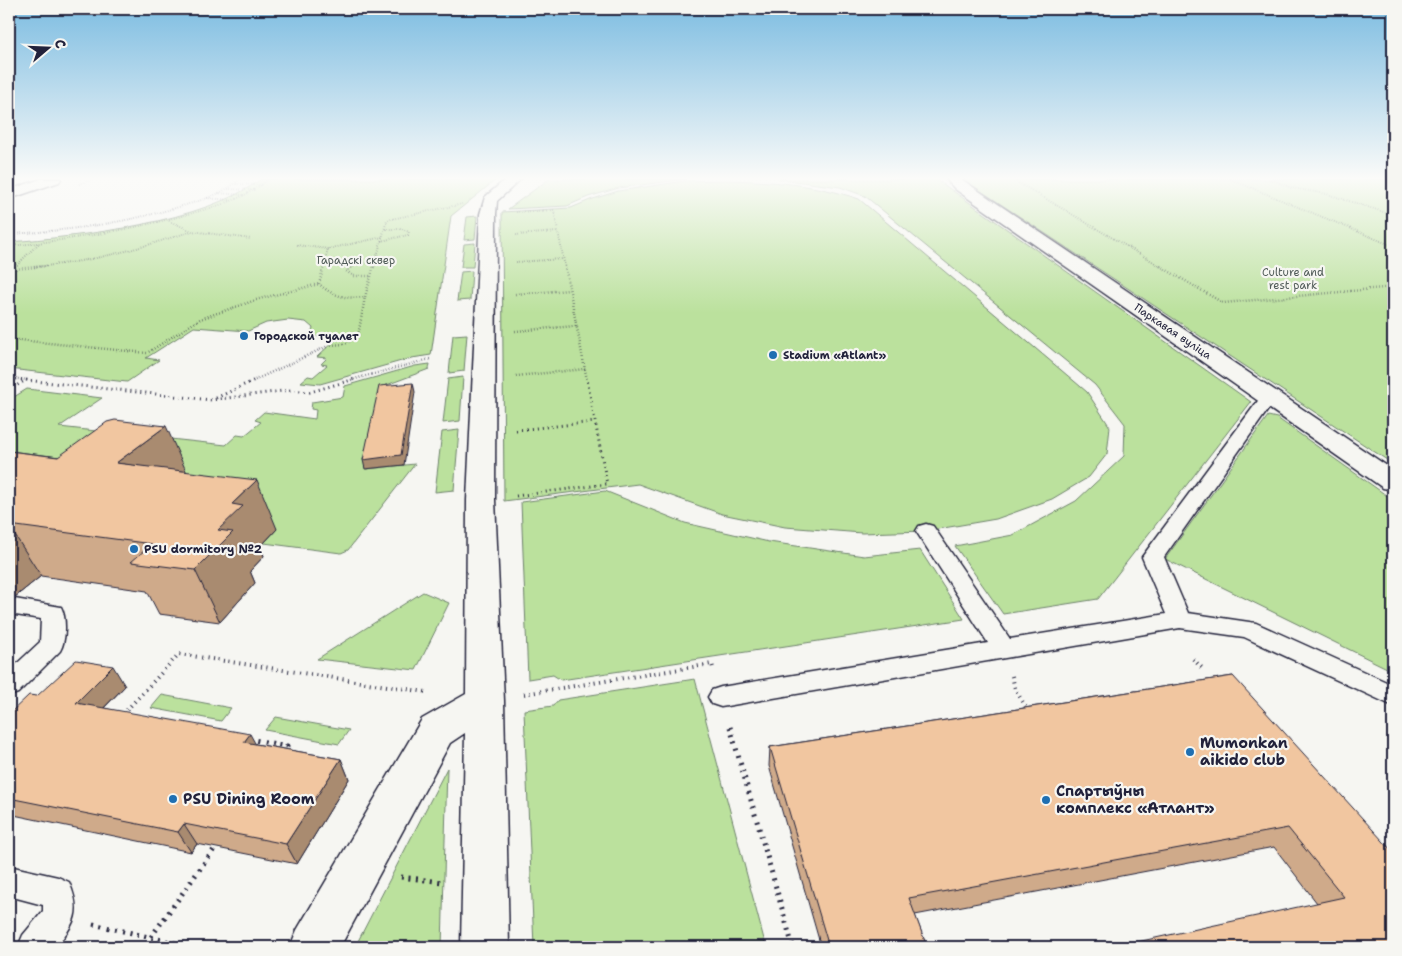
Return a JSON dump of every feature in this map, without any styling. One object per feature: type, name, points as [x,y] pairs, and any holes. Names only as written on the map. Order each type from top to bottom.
[{"type":"street","points":[[485,933],[485,701],[481,491],[488,224]]},
{"type":"street","name":"Паркавая вуліца","points":[[1015,224],[1393,482]]},
{"type":"street","points":[[314,947],[436,731],[485,701]]},
{"type":"lane","points":[[1180,620],[1153,557],[1269,397]]},
{"type":"lane","points":[[926,532],[1004,649]]},
{"type":"lane","points":[[9,606],[53,613],[52,645],[9,686]]},
{"type":"lane","points":[[721,697],[1180,620],[1248,629],[1393,696]]},
{"type":"lane","points":[[9,881],[58,893],[60,916],[35,947]]},
{"type":"path","points":[[9,234],[57,232],[107,224]]},
{"type":"path","points":[[9,246],[105,233],[150,224]]},
{"type":"path","points":[[176,224],[192,231],[251,239]]},
{"type":"path","points":[[211,400],[330,345],[345,344],[358,336],[365,297],[382,241],[385,224]]},
{"type":"path","points":[[514,496],[607,484],[556,224]]},
{"type":"path","points":[[1088,224],[1223,303],[1393,287]]},
{"type":"path","points":[[1339,224],[1393,246]]},
{"type":"path","points":[[382,241],[400,238],[408,235],[409,232],[402,229],[384,229]]},
{"type":"path","points":[[13,269],[76,263],[138,249],[192,231]]},
{"type":"path","points":[[511,235],[558,232]]},
{"type":"path","points":[[298,245],[328,249],[383,236]]},
{"type":"path","points":[[9,271],[39,243]]},
{"type":"path","points":[[320,284],[328,249]]},
{"type":"path","points":[[510,263],[563,259]]},
{"type":"path","points":[[371,276],[354,276],[346,270],[356,264],[376,260]]},
{"type":"path","points":[[320,284],[330,295],[349,298],[365,297]]},
{"type":"path","points":[[9,339],[147,353],[200,319],[259,299],[320,284]]},
{"type":"path","points":[[512,294],[569,290]]},
{"type":"path","points":[[511,332],[576,326]]},
{"type":"path","points":[[9,378],[211,400],[291,390],[310,392],[413,362],[430,360]]},
{"type":"path","points":[[512,376],[585,369]]},
{"type":"path","points":[[9,390],[26,380]]},
{"type":"path","points":[[513,430],[595,422]]},
{"type":"path","points":[[131,717],[121,716],[179,654],[485,701]]},
{"type":"path","points":[[1193,659],[1203,669]]},
{"type":"path","points":[[532,693],[702,666]]},
{"type":"path","points":[[1015,689],[1031,716]]},
{"type":"path","points":[[721,697],[793,947]]},
{"type":"path","points":[[238,737],[287,746],[278,759]]},
{"type":"path","points":[[150,937],[215,848]]},
{"type":"path","points":[[343,895],[392,876],[456,884],[485,933]]},
{"type":"path","points":[[60,916],[192,947]]},
{"type":"green space","name":"Гарадскі сквер","points":[[450,224],[431,355],[412,358],[320,384],[301,382],[308,376],[313,377],[327,365],[321,364],[327,358],[317,357],[337,338],[309,336],[313,328],[306,322],[288,320],[266,323],[248,331],[194,327],[146,358],[159,360],[127,382],[9,369],[9,242],[70,236],[140,225]]},
{"type":"green space","points":[[466,224],[476,224],[475,239],[464,240]]},
{"type":"green space","name":"Stadium «Atlant»","points":[[502,224],[888,224],[1087,392],[1110,427],[1107,454],[1089,477],[1052,499],[996,519],[926,531],[862,533],[785,527],[722,514],[638,484],[504,501]]},
{"type":"green space","points":[[899,224],[999,224],[1251,402],[1098,599],[1003,614],[955,546],[1013,535],[1076,501],[1124,456],[1125,424],[1095,385]]},
{"type":"green space","name":"Culture and rest park","points":[[1030,224],[1393,224],[1393,464]]},
{"type":"green space","points":[[475,243],[473,267],[461,267],[464,244]]},
{"type":"green space","points":[[472,271],[470,300],[457,301],[461,272]]},
{"type":"green space","points":[[467,334],[464,371],[449,373],[453,335]]},
{"type":"green space","points":[[430,364],[429,369],[384,386],[366,469],[415,464],[348,550],[341,553],[264,543],[276,529],[9,496],[9,400],[27,389],[102,398],[59,427],[226,445],[237,435],[244,436],[261,422],[255,420],[264,412],[315,419],[316,410],[311,409],[312,402],[343,397],[345,386],[415,366]]},
{"type":"green space","points":[[463,377],[460,421],[443,423],[448,379]]},
{"type":"green space","points":[[1268,416],[1277,418],[1393,500],[1393,671],[1165,559]]},
{"type":"green space","points":[[459,430],[454,490],[435,492],[442,432]]},
{"type":"green space","points":[[605,491],[685,523],[769,542],[864,556],[920,550],[964,619],[561,680],[553,675],[528,679],[521,502]]},
{"type":"green space","points":[[423,592],[449,603],[416,670],[317,659]]},
{"type":"green space","points":[[695,679],[766,947],[534,947],[524,710],[553,706],[558,700]]},
{"type":"green space","points":[[162,695],[231,708],[221,721],[151,708]]},
{"type":"green space","points":[[276,717],[349,730],[339,744],[265,730]]},
{"type":"green space","points":[[447,768],[442,947],[355,947]]},
{"type":"building","points":[[413,383],[401,455],[363,460],[379,386]]},
{"type":"building","points":[[115,420],[166,426],[116,463],[257,480],[232,504],[243,506],[218,530],[233,532],[195,570],[131,562],[152,544],[9,525],[9,451],[58,457],[107,422]]},
{"type":"building","name":"PSU Dining Room","points":[[76,660],[113,666],[76,703],[250,734],[244,742],[341,759],[286,844],[184,824],[178,832],[9,798],[9,714],[29,695],[37,696]]},
{"type":"building","name":"Спартыўны комплекс «Атлант»","points":[[1233,676],[1393,852],[1393,947],[1114,947],[1344,897],[1288,828],[909,898],[927,947],[829,947],[770,747]]},
{"type":"place","name":"Городской туалет","points":[[244,336]]},
{"type":"place","name":"Stadium «Atlant»","points":[[773,355]]},
{"type":"place","name":"PSU dormitory №2","points":[[134,549]]},
{"type":"place","name":"Mumonkan aikido club","points":[[1190,752]]},
{"type":"place","name":"PSU Dining Room","points":[[173,799]]},
{"type":"place","name":"Спартыўны комплекс «Атлант»","points":[[1046,800]]}]
